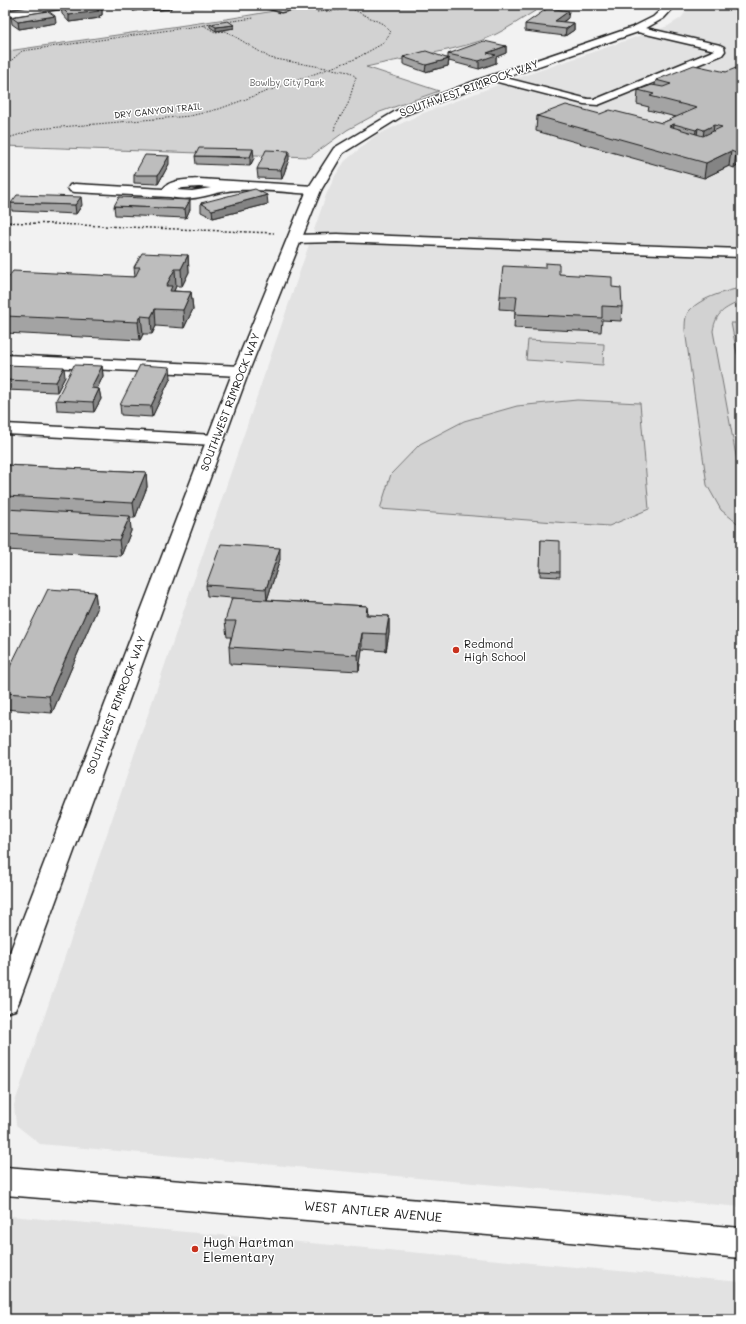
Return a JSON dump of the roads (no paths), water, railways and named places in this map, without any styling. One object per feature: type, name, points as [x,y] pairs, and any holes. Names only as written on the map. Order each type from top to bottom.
[{"type":"main road","points":[[7,9],[66,5]]},
{"type":"main road","points":[[267,5],[281,9],[301,5]]},
{"type":"main road","name":"SOUTHWEST RIMROCK WAY","points":[[5,1002],[241,372],[314,190],[338,150],[400,113],[494,78],[637,29],[655,20],[668,11],[671,5]]},
{"type":"main road","points":[[494,78],[588,102],[598,102],[720,51],[720,49],[716,47],[637,29]]},
{"type":"main road","points":[[75,188],[172,194],[196,194],[236,186],[314,190]]},
{"type":"main road","points":[[295,236],[336,244],[445,248],[473,243],[741,253]]},
{"type":"main road","points":[[463,254],[741,266]]},
{"type":"main road","points":[[5,360],[241,372]]},
{"type":"main road","points":[[5,430],[215,440]]},
{"type":"main road","name":"WEST ANTLER AVENUE","points":[[5,1181],[741,1243]]},
{"type":"place","name":"Redmond High School","points":[[456,650]]},
{"type":"place","name":"Hugh Hartman Elementary","points":[[195,1249]]},
{"type":"park label","name":"Bowlby City Park","points":[[287,83]]}]
